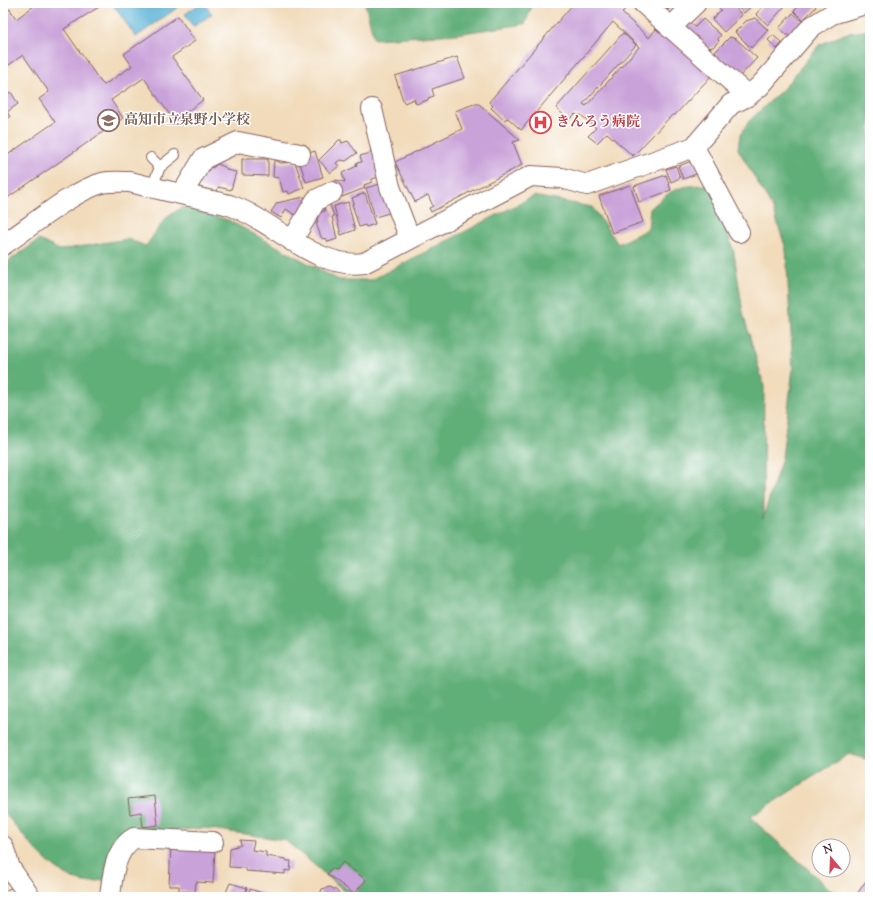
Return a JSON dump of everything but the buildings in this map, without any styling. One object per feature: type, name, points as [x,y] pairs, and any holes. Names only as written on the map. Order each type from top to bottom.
[{"type":"street","points":[[643,3],[748,96]]},
{"type":"street","points":[[670,28],[696,3]]},
{"type":"street","points":[[3,246],[70,199],[93,187],[116,181],[152,187],[232,206],[292,240],[328,258],[353,264],[364,262],[531,176],[562,178],[586,185],[694,147],[731,104],[748,96],[760,86],[811,27],[832,14],[861,4]]},
{"type":"street","points":[[372,109],[390,187],[410,239]]},
{"type":"street","points":[[182,194],[202,159],[238,142],[300,154]]},
{"type":"street","points":[[694,147],[739,232]]},
{"type":"street","points":[[292,240],[316,200],[332,192]]},
{"type":"street","points":[[110,897],[112,880],[118,856],[128,841],[134,838],[213,842]]},
{"type":"street","points":[[3,846],[10,868],[30,897]]},
{"type":"lane","points":[[152,187],[160,167],[175,155]]},
{"type":"lane","points":[[151,158],[160,167]]},
{"type":"green space","points":[[365,3],[533,3],[525,24],[456,34],[374,39]]},
{"type":"green space","points":[[870,30],[870,760],[849,754],[750,817],[811,872],[811,878],[818,878],[831,890],[835,897],[352,897],[285,840],[204,828],[123,836],[108,879],[84,882],[72,878],[49,863],[3,811],[3,265],[39,240],[60,250],[127,239],[146,246],[165,219],[182,207],[228,220],[339,280],[371,280],[534,196],[592,207],[618,244],[648,229],[650,209],[671,192],[683,187],[710,185],[723,218],[734,253],[743,313],[764,386],[763,518],[782,458],[793,368],[786,249],[773,209],[738,149],[740,135],[748,122],[783,89],[819,45],[847,33]]},
{"type":"water","points":[[118,3],[184,3],[136,37],[114,6]]},
{"type":"water","points":[[201,3],[204,3],[212,14],[193,27],[185,14]]},
{"type":"place","name":"高知市立泉野小学校","points":[[109,121]]},
{"type":"place","name":"きんろう病院","points":[[541,123]]}]
